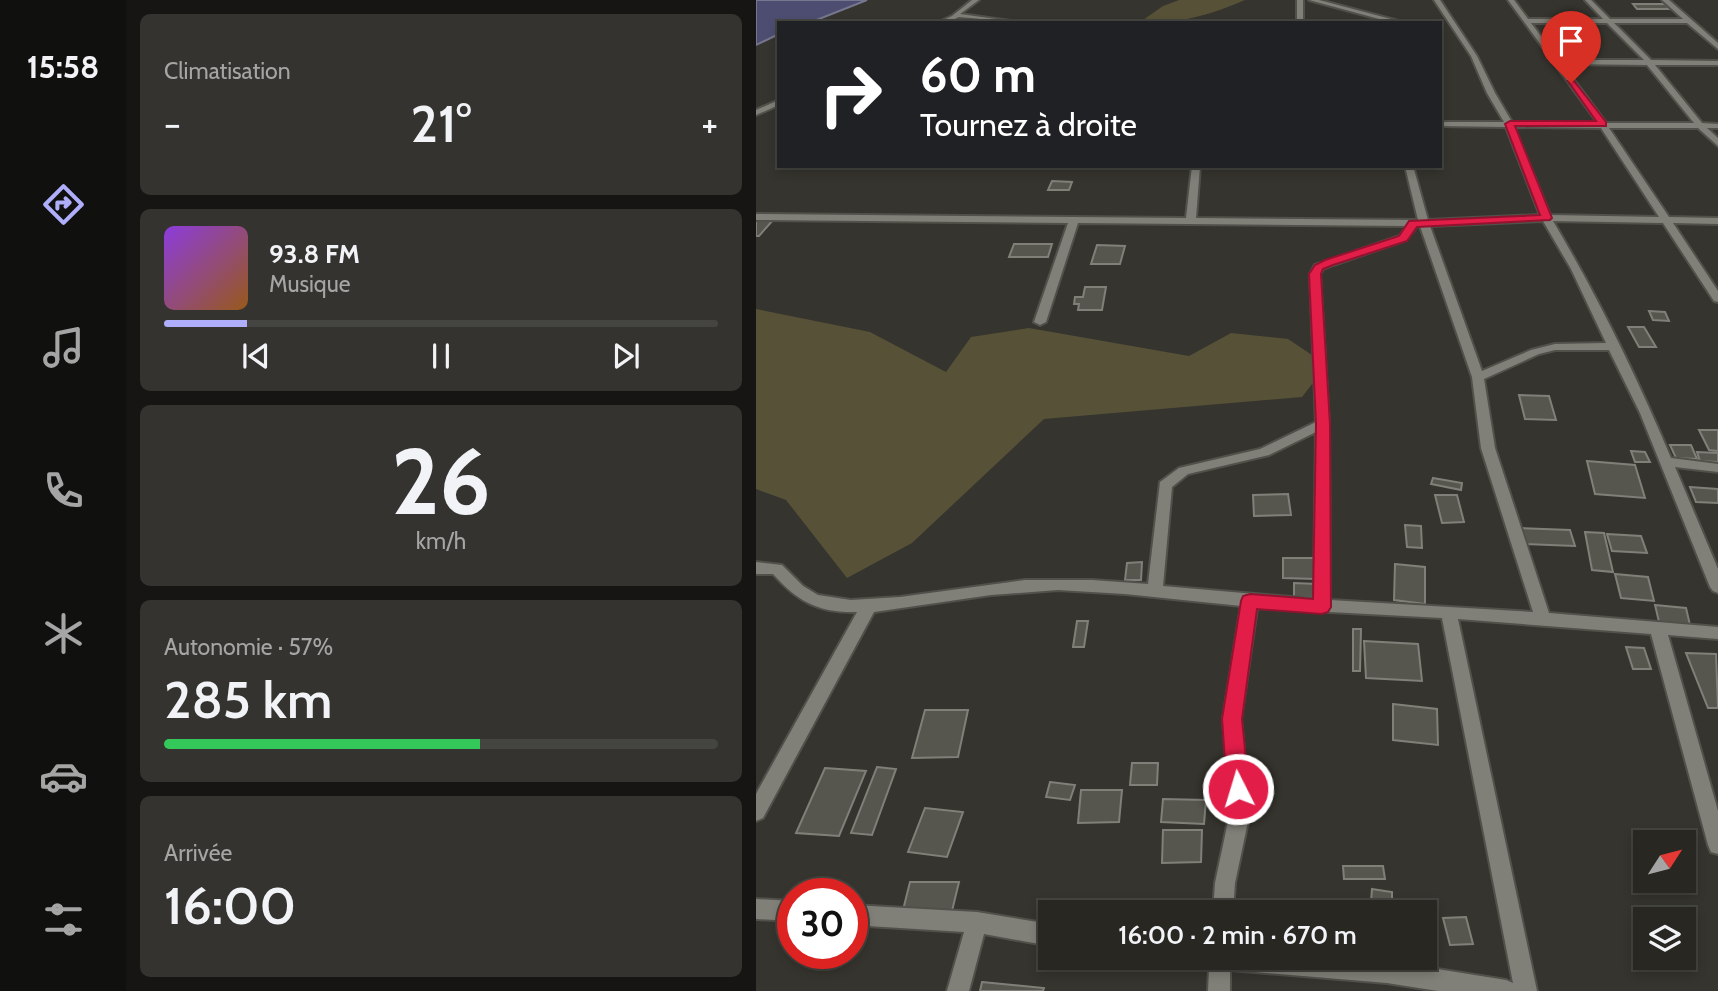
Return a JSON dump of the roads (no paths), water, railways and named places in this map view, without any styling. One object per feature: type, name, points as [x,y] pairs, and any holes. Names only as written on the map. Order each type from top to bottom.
[{"type":"street","points":[[957,16],[954,13],[976,0]]},
{"type":"street","points":[[1300,0],[1300,21]]},
{"type":"street","points":[[1312,0],[1368,10],[1398,21]]},
{"type":"street","points":[[1437,0],[1474,56],[1491,93],[1510,124],[1546,218],[1576,269],[1667,462],[1718,587]]},
{"type":"street","points":[[1511,0],[1603,124],[1668,219],[1718,299]]},
{"type":"street","points":[[1588,0],[1648,62],[1700,126],[1718,143]]},
{"type":"street","points":[[1664,0],[1718,47]]},
{"type":"street","points":[[1368,10],[1371,21]]},
{"type":"street","points":[[945,21],[957,16],[1004,21]]},
{"type":"street","points":[[1526,21],[1688,21]]},
{"type":"street","points":[[1451,36],[1462,39]]},
{"type":"street","points":[[1555,62],[1718,63]]},
{"type":"street","points":[[756,113],[777,104]]},
{"type":"street","points":[[1442,124],[1718,126]]},
{"type":"street","points":[[1191,219],[1196,168]]},
{"type":"street","points":[[1409,168],[1419,223],[1478,377],[1488,448],[1543,618]]},
{"type":"street","points":[[756,217],[1419,223],[1546,218],[1718,221]]},
{"type":"street","points":[[1040,322],[1074,220]]},
{"type":"street","points":[[1322,607],[1323,424],[1315,274],[1319,267],[1329,263],[1403,239],[1419,223]]},
{"type":"street","points":[[1478,377],[1535,352],[1555,347],[1612,346]]},
{"type":"street","points":[[1154,591],[1165,485],[1184,471],[1264,452],[1323,424]]},
{"type":"street","points":[[1667,462],[1718,468]]},
{"type":"street","points":[[756,568],[777,569],[792,586],[815,600],[840,605],[870,604],[1032,585],[1116,586],[1322,607],[1543,618],[1658,630],[1718,633]]},
{"type":"street","points":[[1224,900],[1240,812],[1232,719],[1250,601]]},
{"type":"street","points":[[756,812],[870,604]]},
{"type":"street","points":[[1449,613],[1526,991]]},
{"type":"street","points":[[1658,630],[1718,845]]},
{"type":"street","points":[[756,909],[777,910]]},
{"type":"street","points":[[868,916],[977,922],[1038,933]]},
{"type":"street","points":[[958,991],[977,922]]},
{"type":"street","points":[[1215,970],[1219,991]]},
{"type":"street","points":[[1362,970],[1506,991]]},
{"type":"water","points":[[756,0],[867,0],[814,21],[777,21],[777,35],[756,45]]}]
